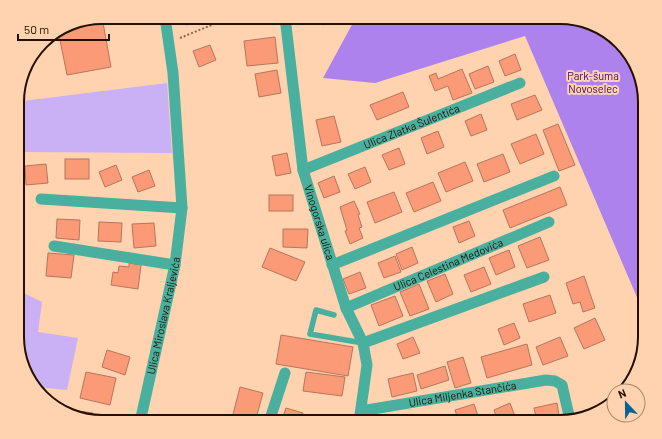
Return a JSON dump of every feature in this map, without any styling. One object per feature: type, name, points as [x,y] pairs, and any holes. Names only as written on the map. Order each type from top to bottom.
[{"type":"street","name":"Ulica Miroslava Kraljevića","points":[[142,415],[175,265],[182,208],[170,42],[166,24]]},
{"type":"street","name":"Vinogorska ulica","points":[[286,24],[303,170],[346,308],[363,343],[368,365],[360,415]]},
{"type":"street","name":"Ulica Zlatka Šulentića","points":[[303,170],[520,83]]},
{"type":"street","points":[[332,265],[554,176]]},
{"type":"street","points":[[41,199],[182,208]]},
{"type":"street","name":"Ulica Celestina Medovića","points":[[346,308],[549,222]]},
{"type":"street","points":[[54,246],[175,265]]},
{"type":"street","points":[[363,343],[544,277]]},
{"type":"street","points":[[270,415],[285,373]]},
{"type":"street","name":"Ulica Miljenka Stančića","points":[[361,411],[546,380],[555,381],[562,385],[569,414]]},
{"type":"lane","points":[[334,314],[316,310],[310,334],[363,343]]},
{"type":"path","points":[[170,42],[214,24]]},
{"type":"shaded area","points":[[167,83],[172,153],[24,152],[24,101]]},
{"type":"shaded area","points":[[24,293],[42,302],[38,332],[78,338],[67,390],[43,388],[30,367],[24,337]]},
{"type":"green space","name":"Park-šuma Novoselec","points":[[352,24],[565,24],[585,28],[603,37],[619,51],[628,63],[634,77],[638,97],[638,300],[525,36],[375,83],[323,78]]},
{"type":"building","points":[[103,24],[111,67],[67,75],[59,37],[82,27]]},
{"type":"building","points":[[275,37],[278,63],[247,66],[244,41]]},
{"type":"building","points":[[210,45],[216,60],[199,67],[193,51]]},
{"type":"building","points":[[515,54],[521,70],[505,76],[499,61]]},
{"type":"building","points":[[488,66],[494,82],[475,89],[469,74]]},
{"type":"building","points":[[462,69],[472,93],[453,100],[448,86],[435,91],[429,76],[436,73],[438,79]]},
{"type":"building","points":[[277,70],[281,93],[259,97],[255,74]]},
{"type":"building","points":[[403,92],[409,107],[377,120],[370,105]]},
{"type":"building","points":[[535,95],[542,110],[517,120],[511,104]]},
{"type":"building","points":[[481,114],[487,130],[471,136],[465,121]]},
{"type":"building","points":[[334,116],[341,142],[322,146],[316,120]]},
{"type":"building","points":[[558,124],[575,165],[559,171],[543,130]]},
{"type":"building","points":[[438,131],[444,147],[427,154],[421,138]]},
{"type":"building","points":[[536,134],[544,154],[520,164],[511,144]]},
{"type":"building","points":[[399,148],[405,164],[389,170],[382,155]]},
{"type":"building","points":[[287,153],[291,173],[276,176],[272,156]]},
{"type":"building","points":[[503,154],[510,172],[484,182],[477,164]]},
{"type":"building","points":[[65,159],[89,159],[89,179],[65,179]]},
{"type":"building","points":[[465,162],[473,181],[446,192],[438,173]]},
{"type":"building","points":[[46,164],[48,183],[26,185],[25,166]]},
{"type":"building","points":[[116,165],[122,180],[105,187],[99,172]]},
{"type":"building","points":[[365,167],[371,182],[355,189],[348,174]]},
{"type":"building","points":[[149,170],[155,186],[138,192],[132,177]]},
{"type":"building","points":[[334,176],[340,192],[324,198],[318,183]]},
{"type":"building","points":[[433,182],[441,201],[414,212],[406,193]]},
{"type":"building","points":[[560,187],[567,205],[510,228],[503,210]]},
{"type":"building","points":[[394,192],[402,212],[375,223],[367,202]]},
{"type":"building","points":[[269,195],[293,195],[293,211],[269,211]]},
{"type":"building","points":[[354,201],[360,214],[358,215],[362,227],[359,228],[363,238],[350,244],[345,231],[347,230],[340,207]]},
{"type":"building","points":[[57,219],[80,220],[79,240],[56,238]]},
{"type":"building","points":[[469,221],[475,236],[459,243],[453,227]]},
{"type":"building","points":[[99,222],[122,223],[121,242],[98,241]]},
{"type":"building","points":[[154,223],[156,246],[134,248],[132,224]]},
{"type":"building","points":[[283,229],[308,229],[307,248],[283,247]]},
{"type":"building","points":[[540,237],[549,260],[527,268],[518,246]]},
{"type":"building","points":[[412,247],[418,263],[402,270],[396,254]]},
{"type":"building","points":[[270,248],[305,262],[296,281],[262,267]]},
{"type":"building","points":[[509,250],[515,267],[496,275],[489,258]]},
{"type":"building","points":[[48,253],[74,255],[71,278],[46,276]]},
{"type":"building","points":[[395,256],[401,272],[384,278],[378,263]]},
{"type":"building","points":[[129,263],[141,265],[138,289],[111,285],[113,272],[118,273],[119,266],[129,267]]},
{"type":"building","points":[[484,267],[491,284],[471,292],[464,275]]},
{"type":"building","points":[[360,272],[366,288],[349,294],[343,279]]},
{"type":"building","points":[[445,274],[453,294],[436,302],[427,281]]},
{"type":"building","points":[[584,276],[595,308],[583,312],[580,302],[573,304],[566,283]]},
{"type":"building","points":[[419,284],[429,309],[410,316],[400,292]]},
{"type":"building","points":[[550,295],[556,313],[529,322],[523,304]]},
{"type":"building","points":[[395,296],[403,316],[379,326],[371,305]]},
{"type":"building","points":[[595,318],[605,340],[584,349],[574,328]]},
{"type":"building","points":[[514,323],[520,338],[504,345],[498,329]]},
{"type":"building","points":[[281,335],[353,347],[348,376],[276,364]]},
{"type":"building","points":[[413,337],[420,353],[403,359],[397,344]]},
{"type":"building","points":[[560,337],[568,356],[543,365],[536,347]]},
{"type":"building","points":[[527,344],[532,365],[487,378],[481,357]]},
{"type":"building","points":[[107,350],[130,357],[125,375],[102,367]]},
{"type":"building","points":[[463,357],[471,383],[455,388],[447,362]]},
{"type":"building","points":[[445,366],[449,380],[421,389],[417,375]]},
{"type":"building","points":[[86,372],[116,378],[110,405],[80,398]]},
{"type":"building","points":[[306,372],[345,377],[342,396],[303,391]]},
{"type":"building","points":[[413,373],[417,391],[392,397],[388,379]]},
{"type":"building","points":[[240,387],[263,393],[257,415],[233,415]]},
{"type":"building","points":[[510,403],[514,415],[496,415],[494,410]]},
{"type":"building","points":[[557,403],[559,415],[536,415],[534,408]]},
{"type":"building","points":[[474,404],[478,415],[457,415],[455,410]]},
{"type":"building","points":[[286,408],[303,413],[302,415],[284,415]]},
{"type":"building","points":[[78,411],[93,413],[92,414]]}]
